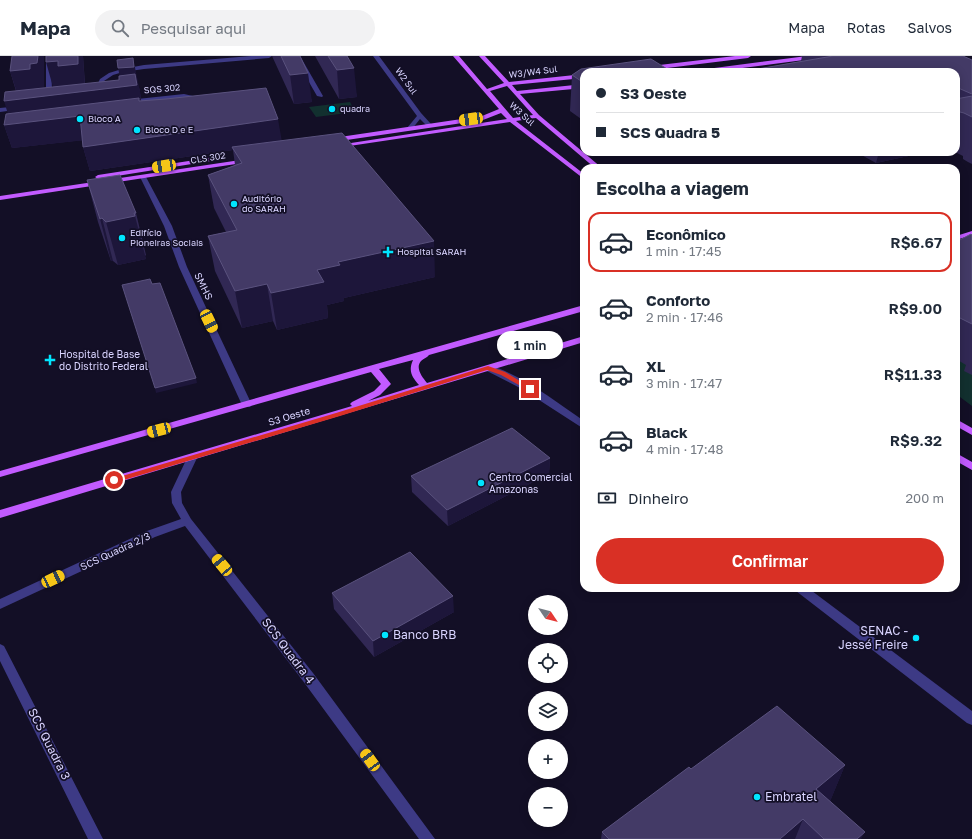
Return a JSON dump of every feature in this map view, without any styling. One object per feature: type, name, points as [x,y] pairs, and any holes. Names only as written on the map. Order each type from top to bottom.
[{"type":"main road","name":"W3 Sul","points":[[456,56],[511,120],[580,174]]},
{"type":"main road","name":"W3 Sul","points":[[482,56],[537,116],[580,152]]},
{"type":"main road","points":[[654,68],[748,56]]},
{"type":"main road","points":[[714,60],[726,68],[819,56]]},
{"type":"main road","points":[[699,62],[711,68]]},
{"type":"main road","name":"W3/W4 Sul","points":[[485,91],[508,84],[580,76]]},
{"type":"main road","name":"W3/W4 Sul","points":[[516,93],[580,86]]},
{"type":"main road","points":[[325,142],[483,118],[502,110]]},
{"type":"main road","points":[[333,148],[537,116]]},
{"type":"main road","points":[[429,125],[451,130]]},
{"type":"main road","name":"CLS 302","points":[[0,191],[248,154]]},
{"type":"main road","name":"W3 Sul","points":[[585,156],[594,164]]},
{"type":"main road","points":[[559,159],[580,169]]},
{"type":"main road","name":"CLS 302","points":[[0,198],[256,160]]},
{"type":"main road","points":[[960,237],[972,234]]},
{"type":"main road","points":[[0,474],[580,309]]},
{"type":"main road","name":"S3 Oeste","points":[[0,514],[192,458],[425,386],[580,340]]},
{"type":"main road","points":[[425,386],[416,376],[414,367],[417,360],[428,352]]},
{"type":"main road","points":[[338,414],[376,393],[386,384],[373,368]]},
{"type":"main road","points":[[960,424],[972,432]]},
{"type":"main road","points":[[960,458],[972,466]]},
{"type":"street","points":[[182,64],[183,56]]},
{"type":"street","points":[[94,100],[99,93],[102,80],[112,74],[144,67],[270,56]]},
{"type":"street","points":[[297,56],[320,96]]},
{"type":"street","name":"W2 Sul","points":[[376,56],[420,116],[429,125]]},
{"type":"street","points":[[48,57],[49,92],[40,106],[51,105]]},
{"type":"street","name":"SQS 302","points":[[118,103],[184,96],[191,97],[197,101],[190,112],[198,112]]},
{"type":"street","points":[[0,110],[26,108]]},
{"type":"street","points":[[410,128],[420,116]]},
{"type":"street","name":"SMHS","points":[[143,177],[168,226],[182,266],[229,362],[247,405]]},
{"type":"street","points":[[488,368],[524,385],[580,423]]},
{"type":"street","name":"SCS Quadra 4","points":[[192,458],[176,492],[177,503],[187,521],[308,677],[428,839]]},
{"type":"street","name":"SCS Quadra 2/3","points":[[0,604],[151,534],[187,521]]},
{"type":"street","points":[[805,592],[972,720]]},
{"type":"street","name":"SCS Quadra 3","points":[[0,649],[96,839]]},
{"type":"green space","name":"quadra","points":[[350,102],[355,112],[316,117],[309,107]]},
{"type":"green space","points":[[960,353],[972,358],[972,406],[960,397]]},
{"type":"building","points":[[12,56],[38,56],[37,63],[30,64],[30,69],[10,71]]},
{"type":"building","points":[[46,56],[78,56],[78,64],[58,66],[58,61],[46,62]]},
{"type":"building","points":[[281,56],[300,56],[308,73],[290,75]]},
{"type":"building","points":[[328,56],[347,56],[354,68],[337,70]]},
{"type":"building","points":[[833,56],[963,56],[972,60],[972,94],[960,89],[960,68],[763,68]]},
{"type":"building","points":[[133,58],[134,67],[118,68],[117,60]]},
{"type":"building","points":[[651,59],[666,68],[588,68]]},
{"type":"building","points":[[580,70],[580,80],[572,75]]},
{"type":"building","points":[[135,74],[137,85],[4,101],[5,92],[119,80],[119,76]]},
{"type":"building","points":[[266,88],[278,119],[83,147],[80,116],[4,125],[6,114],[139,98],[139,101],[166,99]]},
{"type":"building","points":[[972,96],[972,117],[960,112],[960,98]]},
{"type":"building","name":"Hospital SARAH","points":[[342,133],[434,241],[338,262],[340,265],[317,270],[324,282],[271,293],[267,284],[235,291],[208,236],[237,230],[208,175],[242,163],[232,147]]},
{"type":"building","points":[[120,175],[136,213],[134,213],[135,216],[106,222],[102,218],[100,219],[87,180]]},
{"type":"building","points":[[971,234],[972,235],[972,324],[960,318],[960,240]]},
{"type":"building","points":[[150,279],[152,284],[160,283],[196,378],[155,388],[122,285]]},
{"type":"building","name":"Centro Comercial Amazonas","points":[[512,428],[550,458],[447,510],[411,476]]},
{"type":"building","name":"Banco BRB","points":[[410,552],[453,596],[373,641],[332,593]]},
{"type":"building","points":[[777,706],[845,765],[816,789],[865,832],[857,839],[824,839],[803,819],[780,839],[609,839],[602,832],[689,767],[691,769]]},
{"type":"place","name":"quadra","points":[[332,109]]},
{"type":"place","name":"Bloco A","points":[[80,119]]},
{"type":"place","name":"Bloco D e E","points":[[137,130]]},
{"type":"place","name":"Auditório do SARAH","points":[[234,204]]},
{"type":"place","name":"Edifício Pioneiras Sociais","points":[[122,238]]},
{"type":"place","name":"Hospital SARAH","points":[[388,252]]},
{"type":"place","name":"Hospital de Base do Distrito Federal","points":[[50,360]]},
{"type":"place","name":"Centro Comercial Amazonas","points":[[481,483]]},
{"type":"place","name":"Banco BRB","points":[[385,635]]},
{"type":"place","name":"SENAC - Jessé Freire","points":[[916,638]]},
{"type":"place","name":"Embratel","points":[[757,797]]},
{"type":"route","points":[[114,480],[488,368],[503,374],[530,389]]}]
